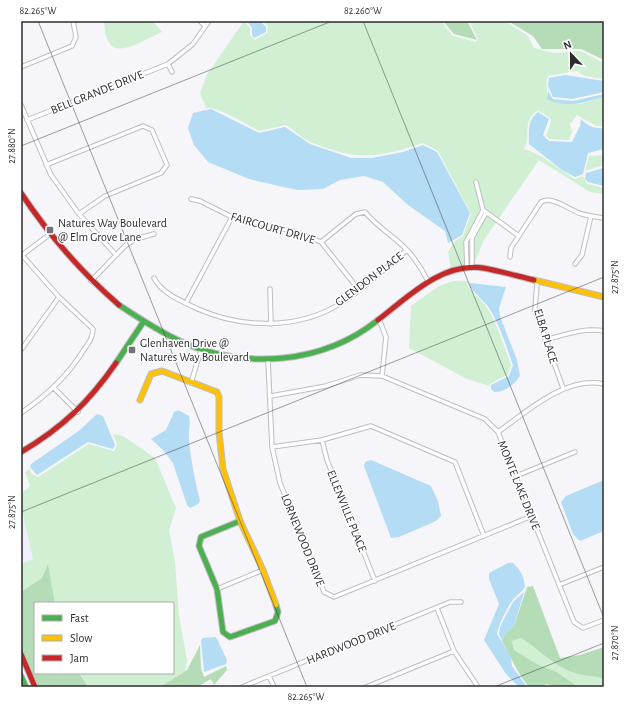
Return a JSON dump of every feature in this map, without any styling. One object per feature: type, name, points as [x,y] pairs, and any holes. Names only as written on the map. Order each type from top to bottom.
[{"type":"street","points":[[21,67],[72,46],[76,37],[73,21]]},
{"type":"street","points":[[200,21],[205,26]]},
{"type":"street","name":"BELL GRANDE DRIVE","points":[[27,120],[168,64],[193,44],[209,21]]},
{"type":"street","points":[[168,64],[172,72]]},
{"type":"street","points":[[21,105],[46,165],[79,214],[96,235],[116,255]]},
{"type":"street","points":[[46,165],[143,126],[152,130],[167,165],[161,173],[105,196],[79,214]]},
{"type":"street","points":[[469,268],[472,253],[472,238],[484,212],[476,182]]},
{"type":"street","points":[[21,193],[50,234],[91,281],[115,301],[144,321],[174,338],[201,350],[229,357],[268,360],[312,354],[355,336],[428,281],[445,272],[469,268],[482,268],[537,283],[604,297]]},
{"type":"street","name":"FAIRCOURT DRIVE","points":[[191,199],[200,201],[232,217],[296,232],[321,242],[358,290]]},
{"type":"street","points":[[510,257],[512,248],[519,236],[541,202],[544,200],[551,200],[582,214],[604,218]]},
{"type":"street","points":[[321,242],[356,214],[365,212],[374,224],[407,250],[418,264],[428,281]]},
{"type":"street","points":[[484,212],[519,236]]},
{"type":"street","points":[[469,268],[465,254],[467,237],[484,212]]},
{"type":"street","points":[[575,264],[582,254],[591,216]]},
{"type":"street","points":[[186,303],[232,217]]},
{"type":"street","points":[[21,414],[54,388],[73,367],[93,336],[93,329],[59,297],[21,255],[50,234]]},
{"type":"street","points":[[91,281],[125,246],[135,239],[154,234]]},
{"type":"street","name":"GLENDON PLACE","points":[[154,278],[158,286],[186,303],[211,315],[235,322],[271,324],[303,319],[337,305],[407,250]]},
{"type":"street","points":[[465,254],[472,253]]},
{"type":"street","name":"ELBA PLACE","points":[[537,283],[535,310],[563,388]]},
{"type":"street","points":[[270,289],[271,324]]},
{"type":"street","points":[[21,350],[59,297]]},
{"type":"street","points":[[379,319],[386,337],[382,376]]},
{"type":"street","points":[[21,452],[53,433],[78,412],[102,385],[144,321]]},
{"type":"street","points":[[545,340],[572,333],[596,330],[604,331]]},
{"type":"street","points":[[190,384],[201,350]]},
{"type":"street","name":"LORNEWOOD DRIVE","points":[[268,360],[271,396],[272,447],[280,482],[324,592],[334,597],[532,516]]},
{"type":"street","points":[[140,400],[151,374],[162,371],[190,384],[212,389],[217,392],[219,397],[223,469],[240,521],[263,570],[278,612],[274,621],[230,637],[222,632],[217,589],[199,546],[201,537],[240,521]]},
{"type":"street","name":"MONTE LAKE DRIVE","points":[[271,396],[326,386],[360,376],[382,376],[485,419],[498,432],[574,622],[582,628],[604,620]]},
{"type":"street","points":[[498,432],[563,388],[579,383],[595,382],[604,384]]},
{"type":"street","points":[[54,388],[78,412]]},
{"type":"street","points":[[272,447],[322,440],[371,426],[455,462],[484,536]]},
{"type":"street","name":"ELLENVILLE PLACE","points":[[322,440],[327,460],[374,581]]},
{"type":"street","points":[[516,476],[575,452]]},
{"type":"street","points":[[559,585],[604,567]]},
{"type":"street","points":[[217,589],[263,570]]},
{"type":"street","name":"HARDWOOD DRIVE","points":[[242,687],[450,602],[461,602]]},
{"type":"street","points":[[437,608],[454,651],[478,687]]},
{"type":"street","points":[[368,687],[454,651]]},
{"type":"street","points":[[21,654],[35,687]]},
{"type":"street","points":[[21,676],[26,687]]},
{"type":"street","points":[[269,676],[274,687]]},
{"type":"shaded area","points":[[21,508],[27,528],[33,559],[21,564]]},
{"type":"green space","points":[[104,21],[153,21],[162,32],[133,46],[116,48],[110,44],[106,35]]},
{"type":"green space","points":[[244,21],[250,28],[250,35],[255,40],[267,33],[268,26],[262,21],[441,21],[453,36],[476,42],[478,39],[470,23],[476,21],[505,21],[528,36],[534,48],[554,53],[580,51],[604,63],[604,79],[584,76],[577,71],[548,76],[547,99],[579,104],[604,97],[604,126],[596,126],[577,115],[570,124],[572,132],[569,140],[549,139],[546,135],[551,119],[538,110],[530,119],[528,124],[527,138],[524,149],[538,154],[575,179],[583,176],[587,184],[604,188],[604,194],[590,192],[539,160],[484,240],[474,264],[474,239],[487,215],[478,179],[474,180],[481,210],[464,241],[464,266],[451,269],[448,252],[455,241],[463,236],[471,214],[438,151],[423,143],[393,152],[354,155],[308,141],[286,125],[259,131],[224,113],[211,108],[206,108],[200,93],[206,76]]},
{"type":"green space","points":[[443,21],[467,21],[477,40],[454,34]]},
{"type":"green space","points":[[508,21],[604,21],[604,60],[581,49],[542,49],[533,36]]},
{"type":"green space","points":[[604,155],[604,165],[585,171],[589,156]]},
{"type":"green space","points":[[454,281],[469,281],[467,285],[488,309],[498,329],[511,365],[508,374],[490,384],[490,386],[467,379],[409,348],[411,306],[439,286]]},
{"type":"green space","points":[[113,434],[123,436],[155,458],[176,508],[169,530],[175,562],[179,616],[187,660],[185,671],[160,687],[88,687],[80,674],[174,674],[174,602],[55,602],[48,565],[42,578],[21,592],[21,564],[33,559],[21,502],[21,494],[30,486],[25,472],[29,469],[32,474],[38,477],[89,444],[114,451],[117,444]]},
{"type":"green space","points":[[48,564],[55,602],[34,602],[34,674],[80,674],[88,687],[35,687],[21,651],[21,592],[42,578]]},
{"type":"green space","points":[[533,586],[560,658],[580,655],[604,647],[604,681],[601,678],[567,670],[521,638],[512,641],[514,650],[537,664],[557,672],[578,687],[558,687],[546,684],[543,687],[529,687],[525,682],[502,641],[505,634],[514,626],[527,587]]},
{"type":"green space","points":[[521,638],[561,667],[572,672],[601,678],[604,681],[604,687],[578,687],[557,672],[537,664],[514,650],[512,641]]},
{"type":"green space","points":[[200,645],[201,668],[204,677],[226,666],[227,670],[214,685],[211,679],[197,687],[160,687],[187,670]]},
{"type":"water","points":[[247,21],[260,21],[266,27],[266,32],[254,38],[252,35],[252,28]]},
{"type":"water","points":[[565,75],[604,81],[604,92],[572,99],[553,97],[548,86],[549,78]]},
{"type":"water","points":[[548,91],[553,99],[573,101],[604,94],[604,97],[575,104],[561,104],[547,99]]},
{"type":"water","points":[[211,109],[259,133],[285,127],[310,144],[351,158],[372,158],[403,152],[423,145],[437,152],[470,213],[462,235],[448,243],[445,231],[408,205],[383,182],[364,176],[340,180],[323,189],[297,190],[249,179],[208,162],[194,145],[188,128],[193,113]]},
{"type":"water","points":[[538,112],[549,119],[543,135],[549,141],[572,142],[580,126],[581,119],[586,124],[591,126],[604,128],[604,149],[588,153],[583,174],[575,177],[562,170],[529,144],[530,123],[534,115]]},
{"type":"water","points":[[604,168],[604,186],[588,182],[585,179],[586,173]]},
{"type":"water","points":[[470,283],[506,287],[499,308],[500,316],[517,360],[520,376],[512,385],[502,391],[494,392],[491,389],[491,385],[509,376],[513,365],[493,315],[487,305],[471,288],[469,285]]},
{"type":"water","points":[[178,410],[189,416],[190,448],[193,471],[200,501],[198,504],[190,508],[187,505],[173,463],[162,449],[151,439],[166,430],[174,412]]},
{"type":"water","points":[[97,414],[103,416],[115,445],[113,449],[88,442],[37,475],[30,467],[31,464],[80,430]]},
{"type":"water","points":[[371,460],[431,486],[438,501],[441,516],[436,521],[399,537],[391,538],[364,466],[365,462]]},
{"type":"water","points":[[604,480],[604,531],[580,541],[573,534],[561,502],[566,496]]},
{"type":"water","points":[[508,563],[513,563],[520,571],[525,587],[513,599],[505,612],[497,634],[511,657],[512,666],[527,687],[519,687],[506,674],[484,640],[499,604],[489,579],[489,573]]},
{"type":"water","points":[[524,592],[514,626],[505,634],[502,641],[499,634],[500,627],[513,602]]},
{"type":"water","points":[[216,637],[227,660],[226,664],[204,672],[201,640],[203,638]]},
{"type":"traffic: fast","points":[[119,305],[158,330],[182,342],[207,351],[232,357],[258,359],[283,358],[309,354],[333,346],[356,335],[378,320]]},
{"type":"traffic: fast","points":[[116,363],[144,321]]},
{"type":"traffic: fast","points":[[240,521],[201,537],[199,546],[217,589],[223,632],[230,637],[275,621],[278,612],[276,605]]},
{"type":"traffic: fast","points":[[21,676],[26,687]]},
{"type":"traffic: slow","points":[[534,280],[604,297]]},
{"type":"traffic: slow","points":[[140,400],[151,374],[162,371],[217,392],[219,397],[219,432],[223,469],[240,521],[263,570],[276,605]]},
{"type":"traffic: jam","points":[[21,193],[43,224],[66,252],[119,305]]},
{"type":"traffic: jam","points":[[378,320],[426,283],[454,270],[483,268],[534,280]]},
{"type":"traffic: jam","points":[[21,452],[62,424],[74,413],[96,390],[116,363]]},
{"type":"traffic: jam","points":[[21,654],[35,687]]},
{"type":"place","name":"Natures Way Boulevard @ Elm Grove Lane","points":[[50,230]]},
{"type":"place","name":"Glenhaven Drive @ Natures Way Boulevard","points":[[132,350]]}]
